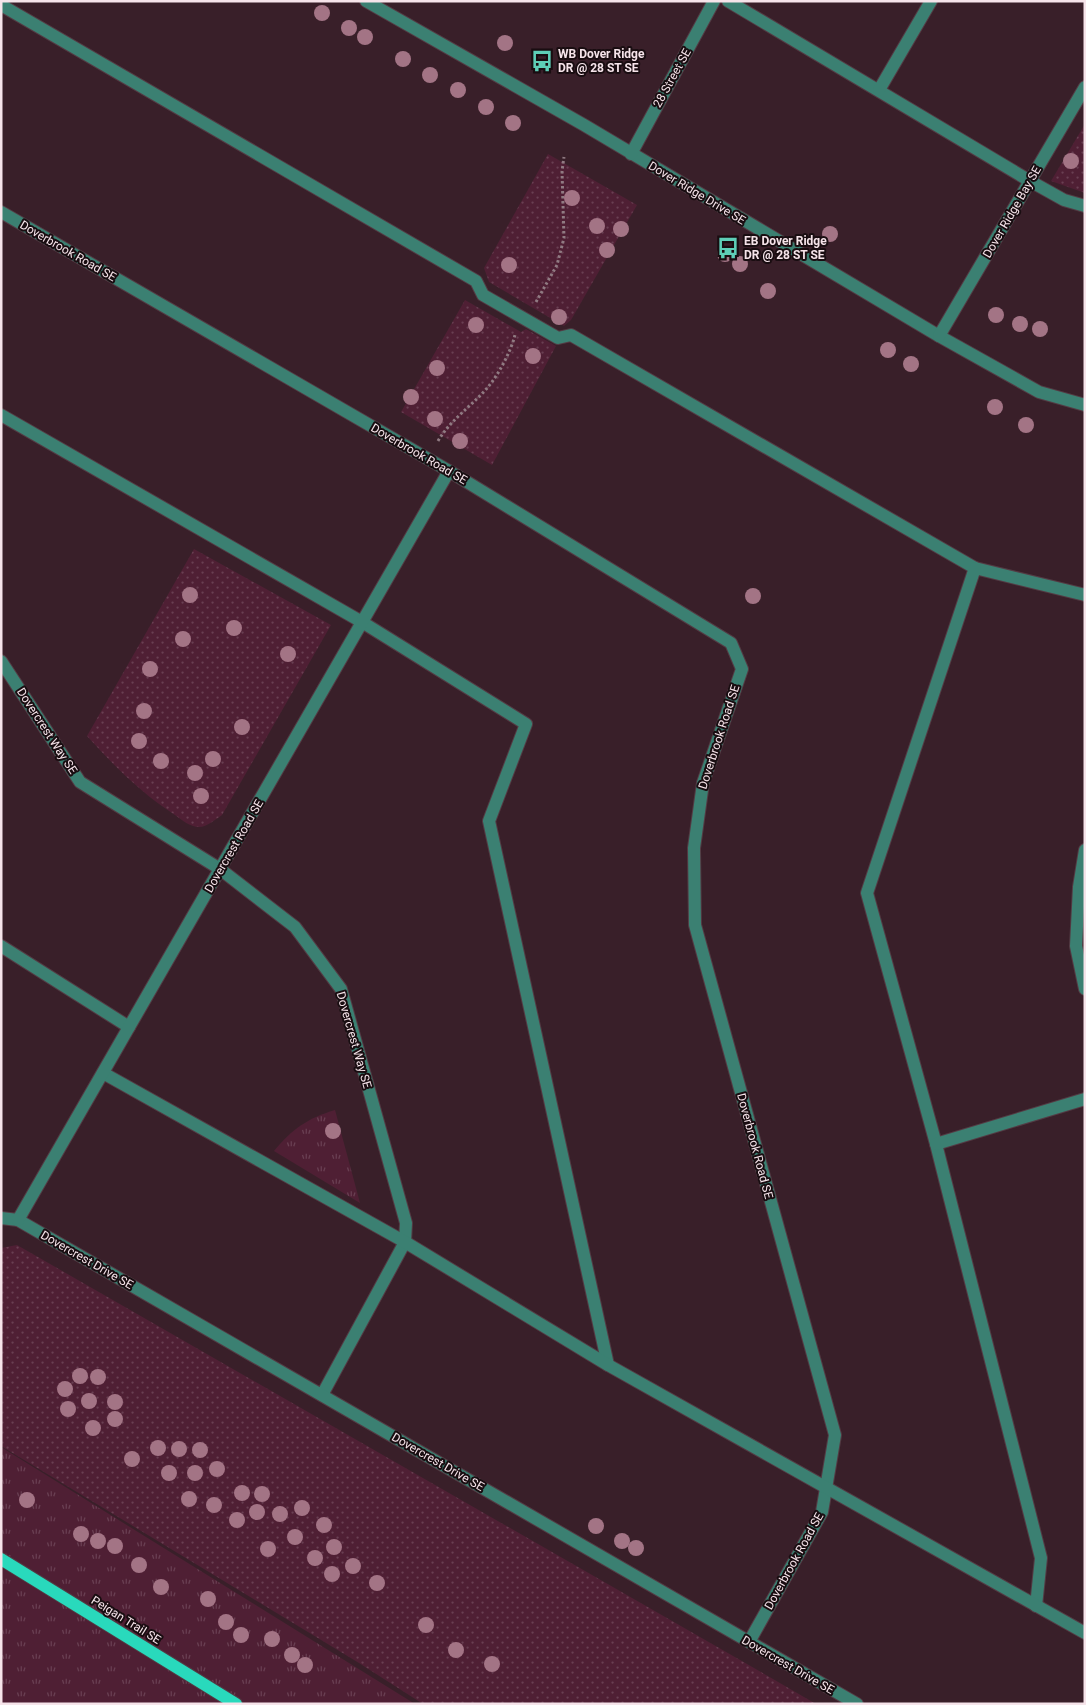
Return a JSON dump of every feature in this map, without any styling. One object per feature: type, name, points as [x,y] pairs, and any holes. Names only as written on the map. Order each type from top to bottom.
[{"type":"main road","name":"Peigan Trail SE","points":[[1,1560],[236,1704]]},
{"type":"street","name":"Dover Ridge Drive SE","points":[[366,1],[584,125],[938,336],[1039,392],[1085,405]]},
{"type":"street","name":"28 Street SE","points":[[631,154],[714,1]]},
{"type":"street","points":[[728,1],[1030,181],[1064,200],[1085,206]]},
{"type":"street","points":[[879,90],[931,1]]},
{"type":"street","points":[[1,5],[476,281],[483,295],[525,320],[558,338],[571,335],[975,568],[1085,595]]},
{"type":"street","name":"Dover Ridge Bay SE","points":[[938,336],[1085,87]]},
{"type":"street","name":"Doverbrook Road SE","points":[[1,212],[449,471],[731,642],[742,669],[703,783],[694,848],[695,926],[835,1435],[822,1512],[749,1642]]},
{"type":"street","points":[[1,415],[362,622],[526,724],[489,821],[608,1365]]},
{"type":"street","name":"Dovercrest Road SE","points":[[18,1220],[449,471]]},
{"type":"street","points":[[975,568],[867,893],[936,1144],[1041,1558],[1036,1606]]},
{"type":"street","name":"Dovercrest Way SE","points":[[1,661],[80,782],[220,869],[295,927],[341,989],[406,1223],[405,1242],[322,1395]]},
{"type":"street","points":[[1085,851],[1079,887],[1076,946],[1085,989]]},
{"type":"street","points":[[1,946],[129,1027]]},
{"type":"street","points":[[103,1072],[405,1242],[608,1365],[1085,1633]]},
{"type":"street","points":[[936,1144],[1085,1099]]},
{"type":"street","points":[[1,1218],[18,1220]]},
{"type":"street","name":"Dovercrest Drive SE","points":[[18,1220],[857,1704]]},
{"type":"green space","points":[[1085,124],[1085,193],[1051,181]]},
{"type":"green space","points":[[548,154],[637,205],[571,320],[564,326],[489,282],[484,268]]},
{"type":"green space","points":[[465,300],[521,332],[526,329],[556,346],[492,465],[401,412]]},
{"type":"green space","points":[[194,549],[331,625],[222,815],[202,827],[186,823],[151,798],[87,736]]},
{"type":"green space","points":[[335,1110],[360,1203],[274,1151],[287,1136],[301,1125]]},
{"type":"green space","points":[[17,1245],[816,1704],[423,1704],[359,1663],[1,1446],[1,1248]]},
{"type":"green space","points":[[1,1447],[415,1704],[1,1704]]},
{"type":"place","name":"WB Dover Ridge DR @ 28 ST SE","points":[[542,61]]},
{"type":"place","name":"EB Dover Ridge DR @ 28 ST SE","points":[[728,248]]}]
